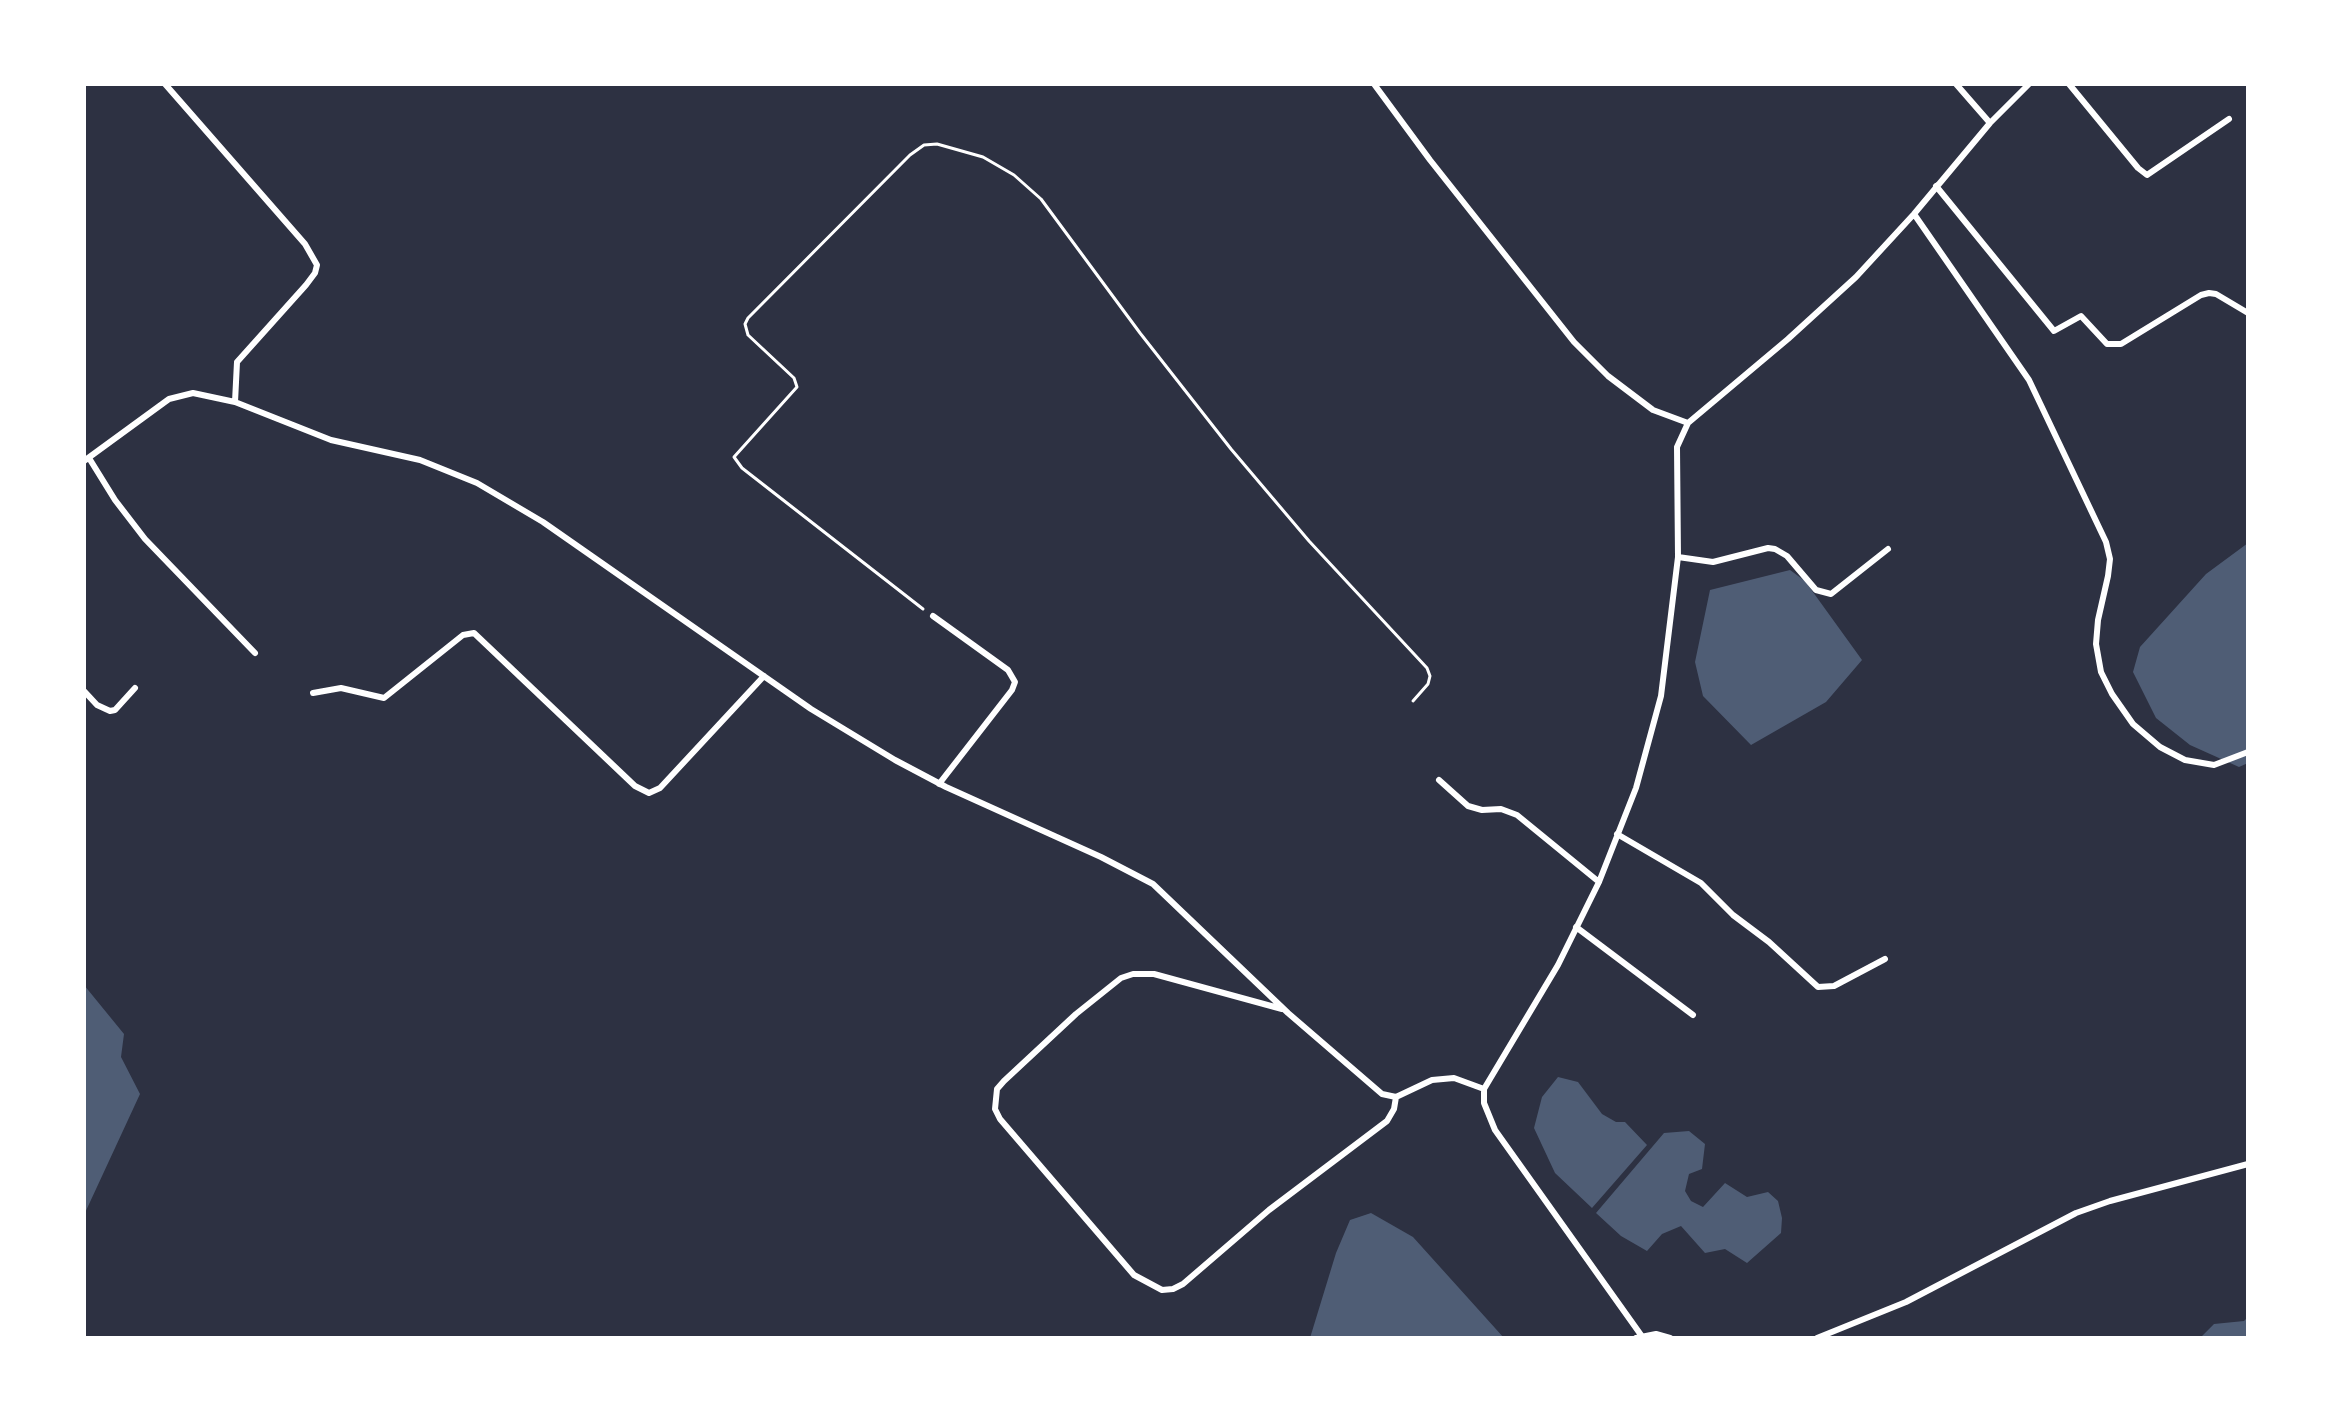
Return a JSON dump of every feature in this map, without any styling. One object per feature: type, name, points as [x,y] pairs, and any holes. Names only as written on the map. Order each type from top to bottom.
[{"type":"street","points":[[165,84],[304,244],[317,265],[315,273],[306,285],[237,362],[235,402]]},
{"type":"street","points":[[1374,84],[1430,160],[1574,342],[1608,376],[1653,410],[1688,423]]},
{"type":"street","points":[[1956,84],[1990,123]]},
{"type":"street","points":[[1670,1338],[1656,1334],[1638,1336],[1495,1130],[1484,1103],[1484,1089],[1558,965],[1599,882],[1636,789],[1661,696],[1678,557],[1677,447],[1688,423],[1788,339],[1856,277],[1914,214],[1990,123],[2029,84]]},
{"type":"street","points":[[2069,84],[2138,168],[2147,175],[2229,119]]},
{"type":"street","points":[[1936,186],[2054,331],[2081,316],[2108,344],[2121,344],[2202,295],[2210,293],[2216,294],[2248,313]]},
{"type":"street","points":[[1914,214],[2029,380],[2106,542],[2110,559],[2098,620],[2096,644],[2101,672],[2112,694],[2133,723],[2160,747],[2186,760],[2214,765],[2248,752]]},
{"type":"street","points":[[255,653],[145,540],[86,460],[169,399],[193,393],[235,402],[331,440],[420,460],[477,483],[543,522],[820,715],[939,784],[1101,857],[1153,884],[1284,1010],[1382,1094],[1396,1096],[1432,1080],[1454,1078],[1484,1089]]},
{"type":"street","points":[[1678,557],[1713,562],[1768,548],[1775,549],[1787,556],[1816,590],[1831,594],[1888,549]]},
{"type":"street","points":[[933,616],[1008,670],[1015,682],[1012,690],[939,784]]},
{"type":"street","points":[[313,693],[347,688],[384,698],[464,634],[474,633],[635,786],[649,793],[660,788],[764,676]]},
{"type":"street","points":[[84,690],[97,705],[110,711],[115,710],[135,688]]},
{"type":"street","points":[[1439,780],[1468,806],[1482,810],[1501,809],[1517,815],[1599,882]]},
{"type":"street","points":[[1617,834],[1701,883],[1733,915],[1769,942],[1818,987],[1834,986],[1885,959]]},
{"type":"street","points":[[1576,927],[1693,1015]]},
{"type":"street","points":[[1284,1010],[1154,974],[1133,974],[1121,978],[1076,1014],[1004,1081],[997,1089],[995,1109],[1000,1119],[1134,1275],[1162,1290],[1173,1289],[1183,1284],[1269,1210],[1387,1121],[1394,1109],[1396,1096]]},
{"type":"street","points":[[1817,1338],[1906,1302],[2076,1213],[2110,1201],[2248,1164]]},
{"type":"path","points":[[933,616],[742,468],[734,457],[797,387],[794,378],[748,335],[745,324],[748,318],[910,155],[924,145],[937,144],[983,157],[1014,175],[1041,199],[1140,333],[1231,449],[1309,541],[1427,668],[1428,684],[1413,701]]},
{"type":"water","points":[[2248,543],[2248,763],[2239,767],[2190,745],[2156,718],[2133,672],[2140,647],[2206,574]]},
{"type":"water","points":[[1790,570],[1805,581],[1862,660],[1826,702],[1751,745],[1703,696],[1695,662],[1710,590]]},
{"type":"water","points":[[84,985],[124,1034],[121,1057],[140,1094],[84,1215]]},
{"type":"water","points":[[1558,1077],[1578,1082],[1602,1114],[1616,1122],[1625,1122],[1647,1145],[1592,1208],[1555,1173],[1534,1128],[1542,1097]]},
{"type":"water","points":[[1689,1131],[1705,1144],[1702,1169],[1689,1174],[1685,1191],[1691,1201],[1703,1207],[1725,1183],[1747,1197],[1768,1192],[1778,1201],[1782,1218],[1781,1233],[1747,1263],[1725,1249],[1705,1253],[1681,1226],[1662,1234],[1647,1251],[1621,1236],[1596,1213],[1664,1133]]},
{"type":"water","points":[[1371,1213],[1413,1237],[1504,1338],[1310,1338],[1336,1253],[1350,1220]]},
{"type":"water","points":[[2248,1317],[2248,1338],[2200,1338],[2214,1324],[2244,1321]]}]
